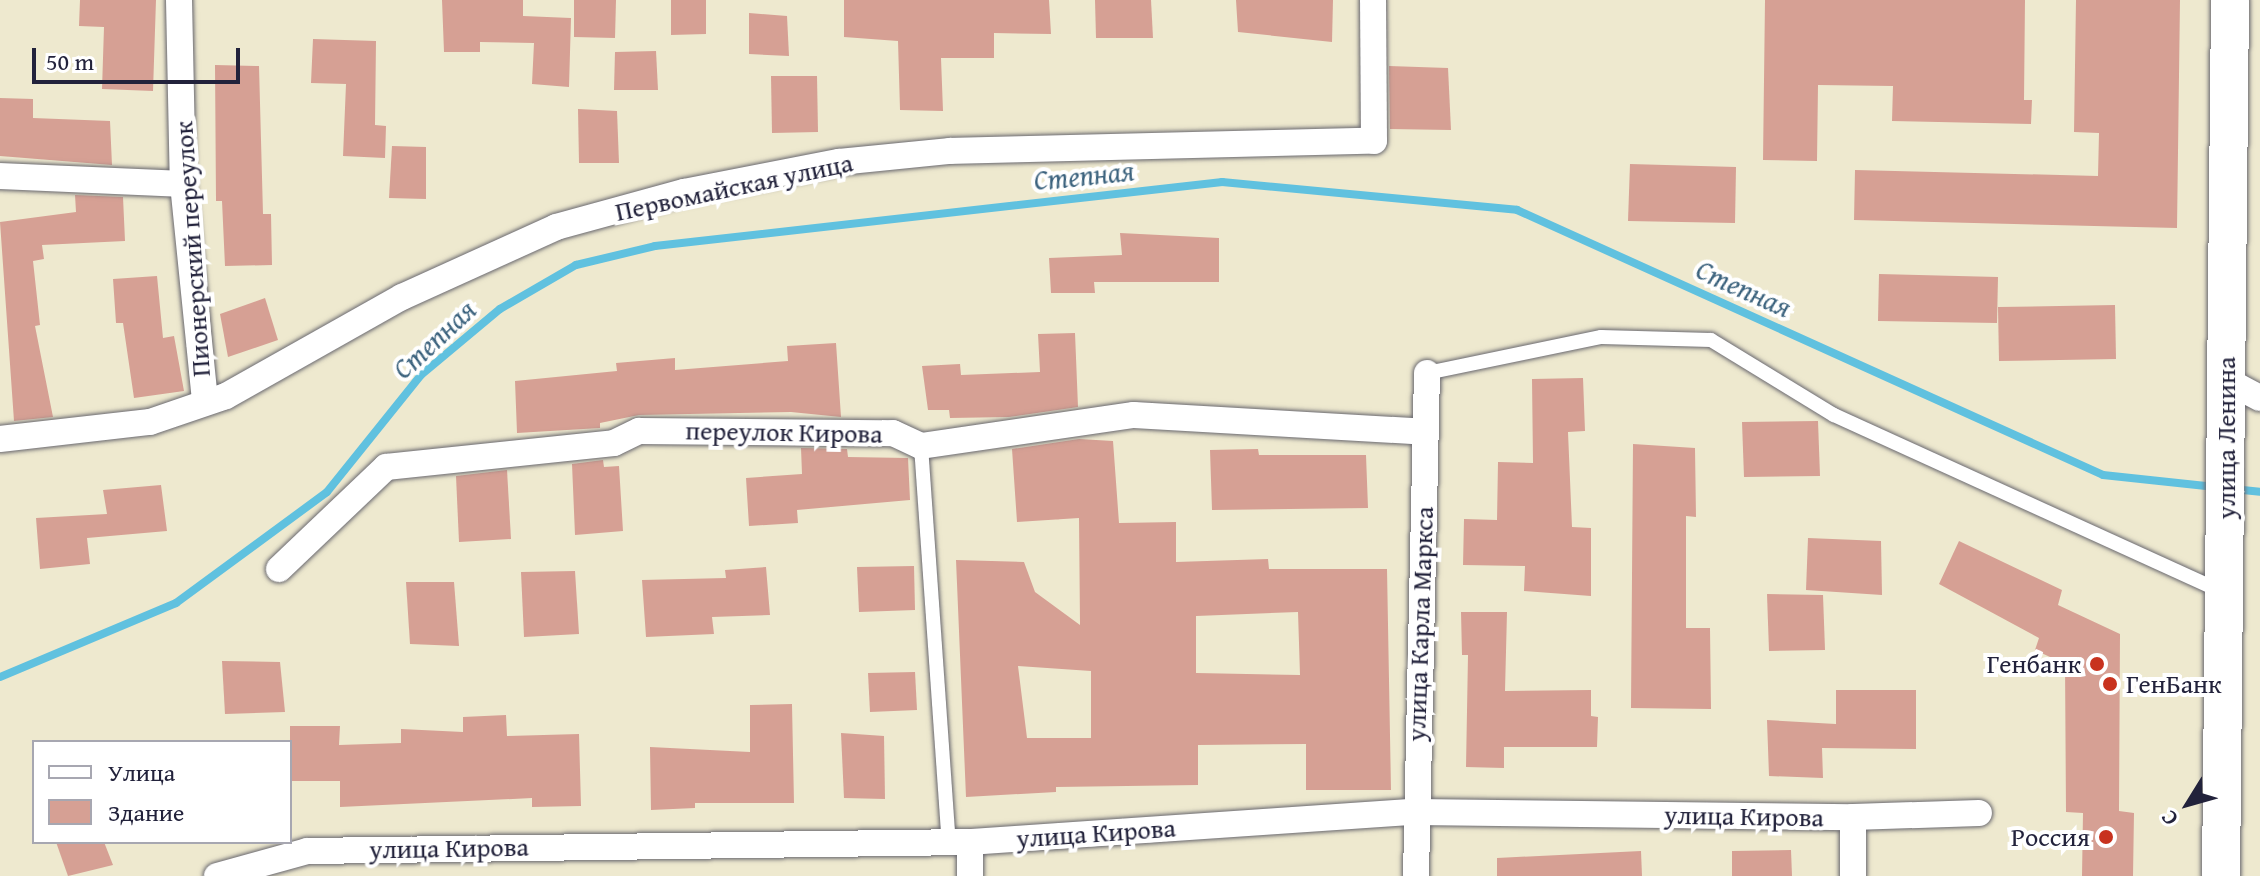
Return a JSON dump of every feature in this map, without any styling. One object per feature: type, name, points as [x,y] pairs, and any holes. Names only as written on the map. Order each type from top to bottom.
[{"type":"main road","name":"улица Ленина","points":[[2221,876],[2225,554],[2237,395],[2230,0]]},
{"type":"street","name":"Пионерский переулок","points":[[179,0],[183,184],[205,402]]},
{"type":"street","name":"Первомайская улица","points":[[0,439],[150,422],[255,384],[402,297],[556,227],[684,192],[839,162],[950,151],[1374,141],[1373,0]]},
{"type":"street","points":[[0,176],[183,184]]},
{"type":"street","name":"улица Карла Маркса","points":[[1416,876],[1427,373]]},
{"type":"street","name":"переулок Кирова","points":[[279,569],[386,467],[412,461],[614,443],[639,431],[893,433],[921,446],[1134,415],[1425,432]]},
{"type":"street","name":"улица Кирова","points":[[217,876],[307,851],[960,842],[1415,812],[1853,817],[1979,813]]},
{"type":"street","points":[[1853,817],[1853,876]]},
{"type":"street","points":[[960,842],[970,876]]},
{"type":"lane","points":[[1427,373],[1601,337],[1711,340],[1834,415],[2224,593]]},
{"type":"lane","points":[[921,446],[960,842]]},
{"type":"building","points":[[80,0],[156,0],[153,91],[102,89],[104,27],[79,26]]},
{"type":"building","points":[[442,0],[523,0],[523,16],[571,18],[569,87],[532,84],[534,43],[480,42],[480,52],[444,52]]},
{"type":"building","points":[[574,0],[616,0],[615,38],[574,37]]},
{"type":"building","points":[[671,0],[706,0],[706,34],[671,35]]},
{"type":"building","points":[[844,0],[1049,0],[1051,34],[994,33],[994,58],[941,58],[943,111],[900,110],[898,41],[844,37]]},
{"type":"building","points":[[1095,0],[1151,0],[1153,38],[1096,38]]},
{"type":"building","points":[[1236,0],[1333,0],[1332,42],[1238,32]]},
{"type":"building","points":[[1765,0],[2025,0],[2024,100],[2032,100],[2031,124],[1892,121],[1893,86],[1818,85],[1817,161],[1763,160]]},
{"type":"building","points":[[2076,0],[2180,0],[2177,228],[1854,220],[1855,170],[2098,176],[2099,133],[2074,132]]},
{"type":"building","points":[[749,13],[787,16],[789,56],[749,54]]},
{"type":"building","points":[[313,39],[376,41],[375,125],[386,126],[385,158],[343,156],[346,84],[311,83]]},
{"type":"building","points":[[656,51],[658,90],[614,90],[615,52]]},
{"type":"building","points":[[215,65],[259,66],[263,214],[271,214],[272,265],[225,266],[222,201],[216,201]]},
{"type":"building","points":[[1389,66],[1448,68],[1451,130],[1390,129]]},
{"type":"building","points":[[771,76],[817,76],[818,132],[772,133]]},
{"type":"building","points":[[0,98],[33,99],[33,118],[110,121],[112,165],[0,156]]},
{"type":"building","points":[[578,109],[617,111],[619,163],[579,163]]},
{"type":"building","points":[[392,146],[426,147],[426,199],[389,198]]},
{"type":"building","points":[[1630,164],[1736,167],[1735,223],[1628,221]]},
{"type":"building","points":[[75,195],[123,197],[125,241],[42,245],[44,259],[33,261],[40,325],[35,326],[53,417],[14,421],[0,222],[76,212]]},
{"type":"building","points":[[1120,233],[1219,238],[1219,282],[1094,282],[1095,293],[1051,293],[1049,258],[1122,255]]},
{"type":"building","points":[[1879,274],[1998,277],[1997,323],[1878,321]]},
{"type":"building","points":[[157,276],[163,338],[174,336],[184,391],[134,398],[123,323],[116,323],[113,279]]},
{"type":"building","points":[[265,298],[278,340],[228,357],[220,314]]},
{"type":"building","points":[[2115,305],[2116,359],[1999,361],[1998,307]]},
{"type":"building","points":[[1075,333],[1078,407],[1009,417],[950,418],[949,410],[928,410],[922,366],[960,364],[961,375],[1040,372],[1038,334]]},
{"type":"building","points":[[836,343],[841,417],[791,412],[639,415],[600,423],[600,428],[517,433],[515,381],[617,371],[616,363],[675,358],[675,370],[788,361],[787,346]]},
{"type":"building","points":[[1583,378],[1585,431],[1568,432],[1572,527],[1591,528],[1591,596],[1524,591],[1525,566],[1463,565],[1464,519],[1497,520],[1498,462],[1533,463],[1532,379]]},
{"type":"building","points":[[1818,421],[1820,476],[1744,477],[1742,422]]},
{"type":"building","points":[[1079,439],[1113,441],[1119,523],[1176,522],[1176,562],[1268,559],[1269,569],[1387,569],[1391,790],[1306,790],[1306,744],[1198,745],[1198,785],[1056,787],[1056,792],[966,797],[956,560],[1024,562],[1035,592],[1080,625],[1079,518],[1017,522],[1012,449]],"holes":[[[1298,612],[1300,675],[1196,673],[1196,616]],[[1018,666],[1091,671],[1091,738],[1027,738]]]},
{"type":"building","points":[[1633,444],[1695,448],[1696,517],[1686,516],[1686,628],[1710,628],[1711,709],[1631,708]]},
{"type":"building","points":[[801,448],[847,449],[848,457],[908,458],[910,500],[797,510],[798,523],[749,526],[746,478],[802,474]]},
{"type":"building","points":[[1258,449],[1259,455],[1366,455],[1368,508],[1212,510],[1210,450]]},
{"type":"building","points":[[603,460],[604,467],[619,466],[623,531],[575,535],[572,464]]},
{"type":"building","points":[[507,470],[511,539],[459,542],[456,476]]},
{"type":"building","points":[[161,485],[167,531],[87,538],[90,564],[40,569],[36,518],[107,514],[103,490]]},
{"type":"building","points":[[1808,538],[1881,541],[1882,595],[1806,590]]},
{"type":"building","points":[[1959,541],[2062,590],[2058,605],[2120,634],[2119,811],[2134,813],[2133,876],[2082,876],[2083,813],[2066,812],[2065,664],[2035,650],[2039,638],[1939,584]]},
{"type":"building","points":[[914,566],[915,610],[859,612],[857,567]]},
{"type":"building","points":[[766,567],[770,615],[712,617],[714,634],[646,637],[642,580],[726,578],[725,570]]},
{"type":"building","points":[[575,571],[579,634],[524,637],[521,572]]},
{"type":"building","points":[[406,582],[454,582],[459,646],[410,644]]},
{"type":"building","points":[[1767,594],[1823,595],[1825,650],[1769,651]]},
{"type":"building","points":[[1461,612],[1507,612],[1505,691],[1591,690],[1591,716],[1598,717],[1597,747],[1504,747],[1504,768],[1466,767],[1468,655],[1462,655]]},
{"type":"building","points":[[222,661],[280,662],[285,712],[225,714]]},
{"type":"building","points":[[915,672],[917,710],[870,712],[868,673]]},
{"type":"building","points":[[1836,690],[1916,690],[1916,749],[1822,748],[1823,778],[1769,776],[1767,720],[1836,724]]},
{"type":"building","points":[[792,704],[794,803],[695,803],[695,808],[651,810],[650,747],[750,752],[750,705]]},
{"type":"building","points":[[506,715],[507,736],[579,734],[581,806],[532,807],[532,798],[340,807],[340,781],[292,781],[290,726],[340,726],[339,745],[401,743],[401,729],[463,732],[463,717]]},
{"type":"building","points":[[841,733],[884,736],[885,799],[844,798]]},
{"type":"building","points":[[57,844],[105,844],[113,865],[68,876]]},
{"type":"building","points":[[1791,850],[1792,876],[1732,876],[1732,851]]},
{"type":"building","points":[[1641,851],[1642,876],[1497,876],[1497,858]]},
{"type":"waterway","name":"Степная","points":[[0,677],[176,603],[327,492],[421,375],[500,309],[576,265],[655,246],[1222,182],[1517,210],[2103,475],[2215,487]]},
{"type":"waterway","name":"Степная","points":[[2233,489],[2260,492]]},
{"type":"place","name":"Генбанк","points":[[2097,664]]},
{"type":"place","name":"ГенБанк","points":[[2110,684]]},
{"type":"place","name":"Россия","points":[[2106,837]]}]
